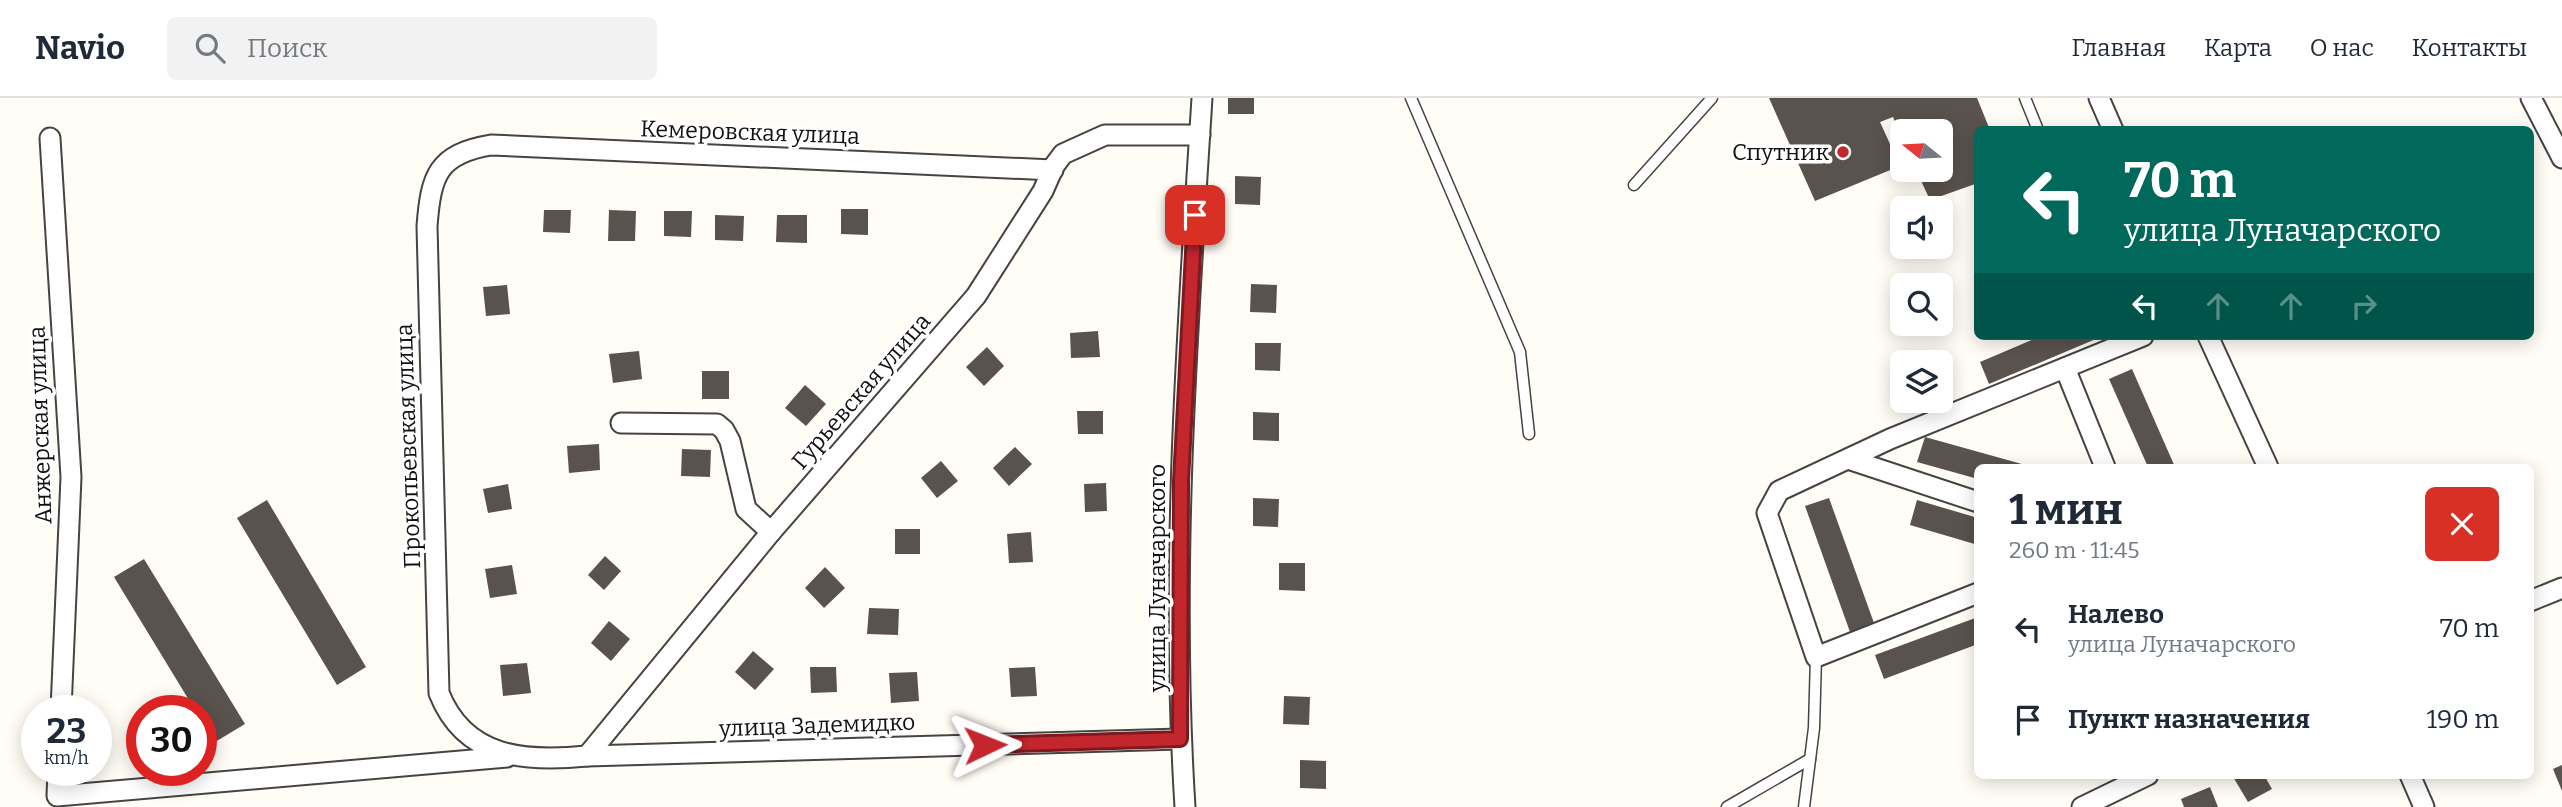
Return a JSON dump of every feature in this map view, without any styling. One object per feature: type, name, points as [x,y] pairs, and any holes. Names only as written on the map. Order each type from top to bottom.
[{"type":"street","name":"улица Луначарского","points":[[1185,807],[1180,739],[1181,481],[1202,98]]},
{"type":"street","points":[[2099,98],[2111,126]]},
{"type":"street","points":[[2531,98],[2562,158]]},
{"type":"street","name":"Гурьевская улица","points":[[587,756],[771,533],[976,296],[1043,191],[1063,154],[1105,135],[1199,135]]},
{"type":"street","name":"Анжерская улица","points":[[50,138],[71,477],[62,695]]},
{"type":"street","name":"Кемеровская улица","points":[[449,160],[468,149],[491,145],[1053,170]]},
{"type":"street","name":"Прокопьевская улица","points":[[449,160],[437,173],[429,194],[427,226],[439,693],[446,711],[462,729]]},
{"type":"street","points":[[1974,595],[1816,657],[1768,513],[1779,491],[1847,459],[2133,340]]},
{"type":"street","points":[[2210,340],[2267,464]]},
{"type":"street","points":[[2065,368],[2104,464]]},
{"type":"street","points":[[621,423],[717,424],[730,441],[746,509],[771,533]]},
{"type":"street","points":[[1847,459],[1974,501]]},
{"type":"street","points":[[2534,599],[2562,588]]},
{"type":"street","name":"улица Задемидко","points":[[462,729],[487,746],[512,756],[546,760],[587,756],[1180,739]]},
{"type":"street","points":[[57,786],[57,796],[512,756]]},
{"type":"street","points":[[2082,807],[2140,779]]},
{"type":"street","points":[[2412,779],[2424,807]]},
{"type":"lane","points":[[1411,98],[1520,352],[1529,434]]},
{"type":"lane","points":[[1634,185],[1712,98]]},
{"type":"lane","points":[[2025,98],[2036,126]]},
{"type":"lane","points":[[1804,807],[1814,728],[1816,657]]},
{"type":"lane","points":[[1727,807],[1810,759]]},
{"type":"building","points":[[1228,98],[1254,98],[1254,114],[1228,114]]},
{"type":"building","name":"Спутник","points":[[1769,98],[1977,98],[1988,126],[1974,126],[1974,184],[1941,196],[1928,196],[1922,182],[1953,182],[1953,119],[1893,117],[1880,122],[1890,144],[1890,170],[1815,201]]},
{"type":"building","points":[[1235,176],[1261,177],[1260,205],[1235,204]]},
{"type":"building","points":[[841,209],[868,209],[868,235],[841,234]]},
{"type":"building","points":[[544,210],[571,210],[570,233],[543,232]]},
{"type":"building","points":[[609,210],[636,211],[635,241],[608,241]]},
{"type":"building","points":[[664,211],[692,211],[691,237],[664,236]]},
{"type":"building","points":[[715,215],[744,216],[743,241],[715,240]]},
{"type":"building","points":[[777,215],[807,215],[807,243],[776,242]]},
{"type":"building","points":[[1251,284],[1277,285],[1276,313],[1250,312]]},
{"type":"building","points":[[507,285],[510,314],[486,316],[483,287]]},
{"type":"building","points":[[1098,331],[1100,357],[1071,358],[1070,333]]},
{"type":"building","points":[[2032,340],[2094,340],[1989,384],[1980,362]]},
{"type":"building","points":[[1255,343],[1281,343],[1280,371],[1255,370]]},
{"type":"building","points":[[987,347],[1004,366],[984,386],[966,367]]},
{"type":"building","points":[[639,351],[642,379],[613,383],[609,354]]},
{"type":"building","points":[[2132,369],[2174,464],[2147,464],[2109,379]]},
{"type":"building","points":[[702,371],[729,371],[729,399],[702,399]]},
{"type":"building","points":[[805,385],[826,404],[806,426],[785,408]]},
{"type":"building","points":[[1077,411],[1103,411],[1103,434],[1078,434]]},
{"type":"building","points":[[1253,412],[1279,413],[1279,441],[1253,440]]},
{"type":"building","points":[[1925,437],[2022,464],[1974,464],[1974,478],[1917,462]]},
{"type":"building","points":[[599,444],[600,470],[569,473],[567,446]]},
{"type":"building","points":[[1015,447],[1032,464],[1009,486],[993,468]]},
{"type":"building","points":[[682,449],[711,450],[710,477],[681,476]]},
{"type":"building","points":[[941,461],[958,481],[937,498],[921,478]]},
{"type":"building","points":[[1106,483],[1107,511],[1085,512],[1084,484]]},
{"type":"building","points":[[508,484],[512,509],[488,513],[483,489]]},
{"type":"building","points":[[1253,498],[1279,499],[1278,527],[1253,526]]},
{"type":"building","points":[[1829,498],[1874,623],[1850,632],[1805,506]]},
{"type":"building","points":[[267,500],[366,667],[337,685],[237,518]]},
{"type":"building","points":[[1917,500],[1974,517],[1974,544],[1910,525]]},
{"type":"building","points":[[895,529],[920,529],[920,554],[895,554]]},
{"type":"building","points":[[1031,532],[1033,562],[1009,563],[1007,534]]},
{"type":"building","points":[[605,556],[621,571],[604,590],[588,575]]},
{"type":"building","points":[[144,559],[245,724],[217,741],[217,695],[186,695],[114,577]]},
{"type":"building","points":[[1279,563],[1305,563],[1305,591],[1279,590]]},
{"type":"building","points":[[512,565],[517,594],[490,598],[485,569]]},
{"type":"building","points":[[825,567],[845,588],[824,608],[805,588]]},
{"type":"building","points":[[869,608],[899,609],[898,635],[867,634]]},
{"type":"building","points":[[1974,618],[1974,645],[1884,679],[1875,655]]},
{"type":"building","points":[[609,621],[630,639],[611,661],[591,643]]},
{"type":"building","points":[[753,651],[774,669],[755,690],[735,672]]},
{"type":"building","points":[[527,663],[531,693],[503,696],[500,665]]},
{"type":"building","points":[[810,667],[836,667],[837,692],[811,693]]},
{"type":"building","points":[[1035,667],[1037,696],[1011,697],[1009,668]]},
{"type":"building","points":[[917,672],[919,701],[891,703],[889,673]]},
{"type":"building","points":[[1284,696],[1310,697],[1309,725],[1283,724]]},
{"type":"building","points":[[1300,760],[1326,761],[1326,789],[1300,788]]},
{"type":"building","points":[[2562,765],[2562,791],[2553,769]]},
{"type":"building","points":[[2234,779],[2266,779],[2272,789],[2248,802]]},
{"type":"building","points":[[2210,787],[2218,807],[2184,807],[2181,799]]},
{"type":"place","name":"Спутник","points":[[1843,152]]},
{"type":"route","points":[[985,745],[1180,739],[1181,481],[1195,215]]}]
